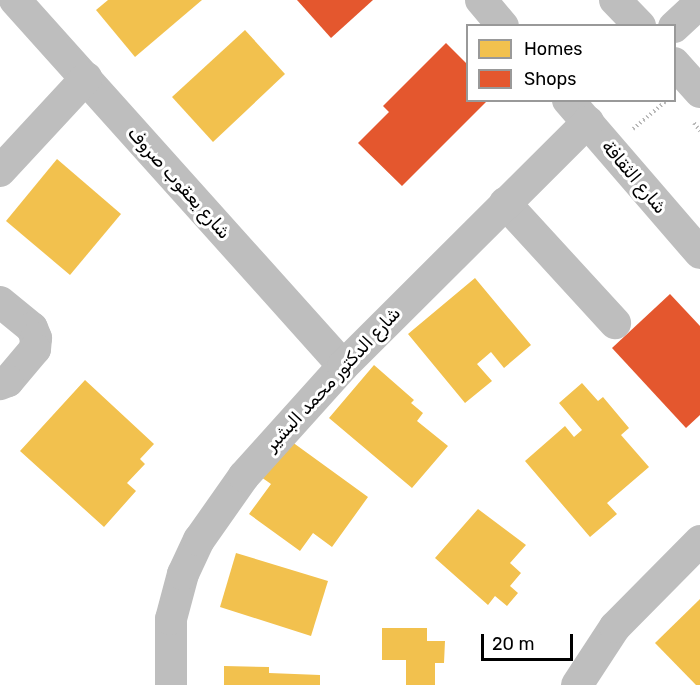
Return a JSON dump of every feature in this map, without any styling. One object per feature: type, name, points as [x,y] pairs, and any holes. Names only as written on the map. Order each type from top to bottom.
[{"type":"street","name":"شارع يعقوب صروف","points":[[15,0],[343,366]]},
{"type":"street","points":[[480,0],[501,24]]},
{"type":"street","points":[[615,0],[638,24]]},
{"type":"street","points":[[676,26],[700,3]]},
{"type":"street","points":[[676,64],[700,92]]},
{"type":"street","points":[[0,171],[86,78]]},
{"type":"street","name":"شارع الدكتور محمد البشير","points":[[171,685],[168,652],[172,614],[183,574],[199,540],[279,433],[505,203],[578,111]]},
{"type":"street","name":"شارع الثقافة","points":[[578,111],[700,254]]},
{"type":"street","points":[[505,203],[615,323]]},
{"type":"street","points":[[0,302],[32,328],[36,338],[35,349],[8,381],[0,384]]},
{"type":"street","points":[[577,685],[615,627],[700,541]]},
{"type":"path","points":[[632,130],[664,102]]},
{"type":"building: Homes","points":[[108,0],[202,0],[135,57],[96,10]]},
{"type":"building: Homes","points":[[245,30],[285,74],[213,142],[172,97]]},
{"type":"building: Homes","points":[[57,159],[121,214],[70,275],[6,221]]},
{"type":"building: Homes","points":[[475,278],[531,345],[504,368],[491,352],[477,364],[492,381],[465,403],[408,334]]},
{"type":"building: Homes","points":[[374,365],[414,400],[411,403],[423,413],[417,421],[448,446],[412,488],[329,418]]},
{"type":"building: Homes","points":[[85,380],[154,444],[140,459],[145,464],[127,483],[136,491],[104,527],[20,451]]},
{"type":"building: Homes","points":[[582,383],[598,401],[603,397],[629,428],[621,435],[649,467],[607,503],[617,514],[590,537],[525,461],[565,426],[574,437],[582,430],[559,403]]},
{"type":"building: Homes","points":[[288,439],[368,497],[332,547],[313,533],[300,551],[249,514],[271,484],[261,477]]},
{"type":"building: Homes","points":[[478,509],[526,545],[510,563],[521,573],[510,586],[518,593],[507,606],[495,596],[488,605],[435,558]]},
{"type":"building: Homes","points":[[236,553],[328,581],[311,636],[220,607]]},
{"type":"building: Homes","points":[[700,599],[700,685],[696,685],[655,643]]},
{"type":"building: Homes","points":[[382,628],[427,628],[427,641],[445,641],[444,663],[435,663],[435,685],[406,685],[406,660],[382,660]]},
{"type":"building: Homes","points":[[224,666],[269,667],[269,673],[320,675],[320,685],[224,685]]},
{"type":"building: Shops","points":[[297,0],[373,0],[331,38]]},
{"type":"building: Shops","points":[[446,43],[466,63],[466,102],[486,102],[402,186],[358,143],[389,112],[383,106]]},
{"type":"building: Shops","points":[[670,294],[700,326],[700,415],[686,428],[612,348]]}]
